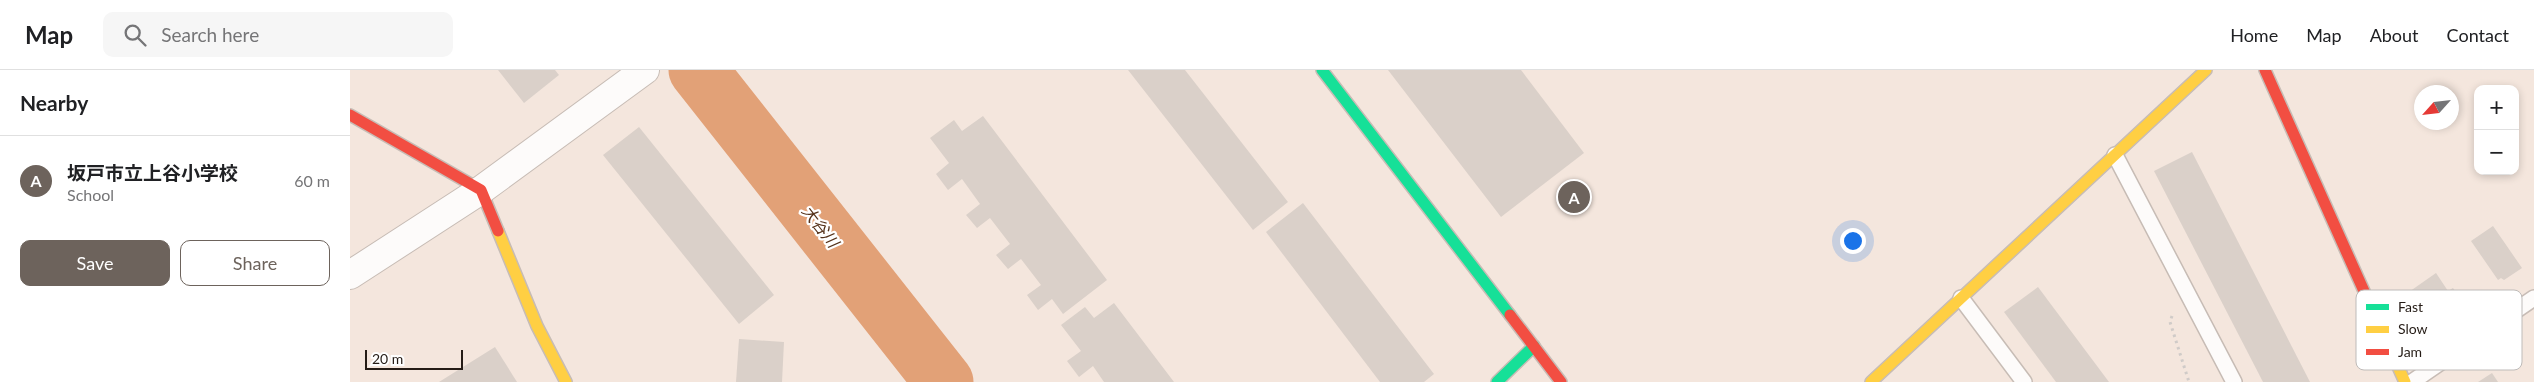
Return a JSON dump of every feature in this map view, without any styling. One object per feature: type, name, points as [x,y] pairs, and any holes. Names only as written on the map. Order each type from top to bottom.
[{"type":"street","points":[[350,275],[481,190],[645,70]]},
{"type":"street","points":[[1322,70],[1561,382]]},
{"type":"street","points":[[1871,382],[2206,70]]},
{"type":"street","points":[[2265,70],[2364,290]]},
{"type":"street","points":[[350,115],[481,190],[537,326],[566,382]]},
{"type":"street","points":[[1497,382],[1534,346]]},
{"type":"street","points":[[2400,370],[2405,382]]},
{"type":"lane","points":[[2115,155],[2234,382]]},
{"type":"lane","points":[[1961,298],[2024,382]]},
{"type":"lane","points":[[2522,306],[2534,298]]},
{"type":"lane","points":[[2412,382],[2429,370]]},
{"type":"path","points":[[2189,382],[2170,322],[2175,311],[2192,300]]},
{"type":"building","points":[[498,70],[555,70],[559,75],[524,103]]},
{"type":"building","points":[[1128,70],[1185,70],[1288,202],[1253,230]]},
{"type":"building","points":[[1388,70],[1521,70],[1584,153],[1501,217]]},
{"type":"building","points":[[983,116],[1107,280],[1063,314],[1052,299],[1038,310],[1027,295],[1041,285],[1021,259],[1008,269],[996,255],[1010,244],[990,218],[977,228],[966,215],[980,204],[962,179],[948,190],[936,174],[949,163],[930,138],[954,120],[962,131]]},
{"type":"building","points":[[639,127],[774,295],[739,324],[603,155]]},
{"type":"building","points":[[2192,152],[2310,382],[2263,382],[2154,171]]},
{"type":"building","points":[[1303,203],[1434,374],[1424,382],[1380,382],[1266,232]]},
{"type":"building","points":[[2493,226],[2522,268],[2504,280],[2501,278],[2498,280],[2471,241]]},
{"type":"building","points":[[2436,273],[2447,290],[2412,290]]},
{"type":"building","points":[[2038,287],[2109,382],[2056,382],[2004,312]]},
{"type":"building","points":[[1114,303],[1174,382],[1104,382],[1093,366],[1079,377],[1067,361],[1081,351],[1061,325],[1085,307],[1094,318]]},
{"type":"building","points":[[739,339],[784,342],[782,382],[736,382]]},
{"type":"building","points":[[495,347],[517,382],[439,382]]},
{"type":"building","points":[[2492,373],[2498,382],[2478,382]]},
{"type":"waterway","name":"大谷川","points":[[698,70],[944,382]]},
{"type":"traffic: fast","points":[[1322,70],[1510,315]]},
{"type":"traffic: fast","points":[[1497,382],[1534,346]]},
{"type":"traffic: slow","points":[[1871,382],[2206,70]]},
{"type":"traffic: slow","points":[[498,231],[537,326],[566,382]]},
{"type":"traffic: slow","points":[[2400,370],[2405,382]]},
{"type":"traffic: jam","points":[[2265,70],[2363,290]]},
{"type":"traffic: jam","points":[[350,115],[481,190],[498,231]]},
{"type":"traffic: jam","points":[[1510,315],[1561,382]]},
{"type":"place","name":"坂戸市立上谷小学校","points":[[1574,197]]}]
